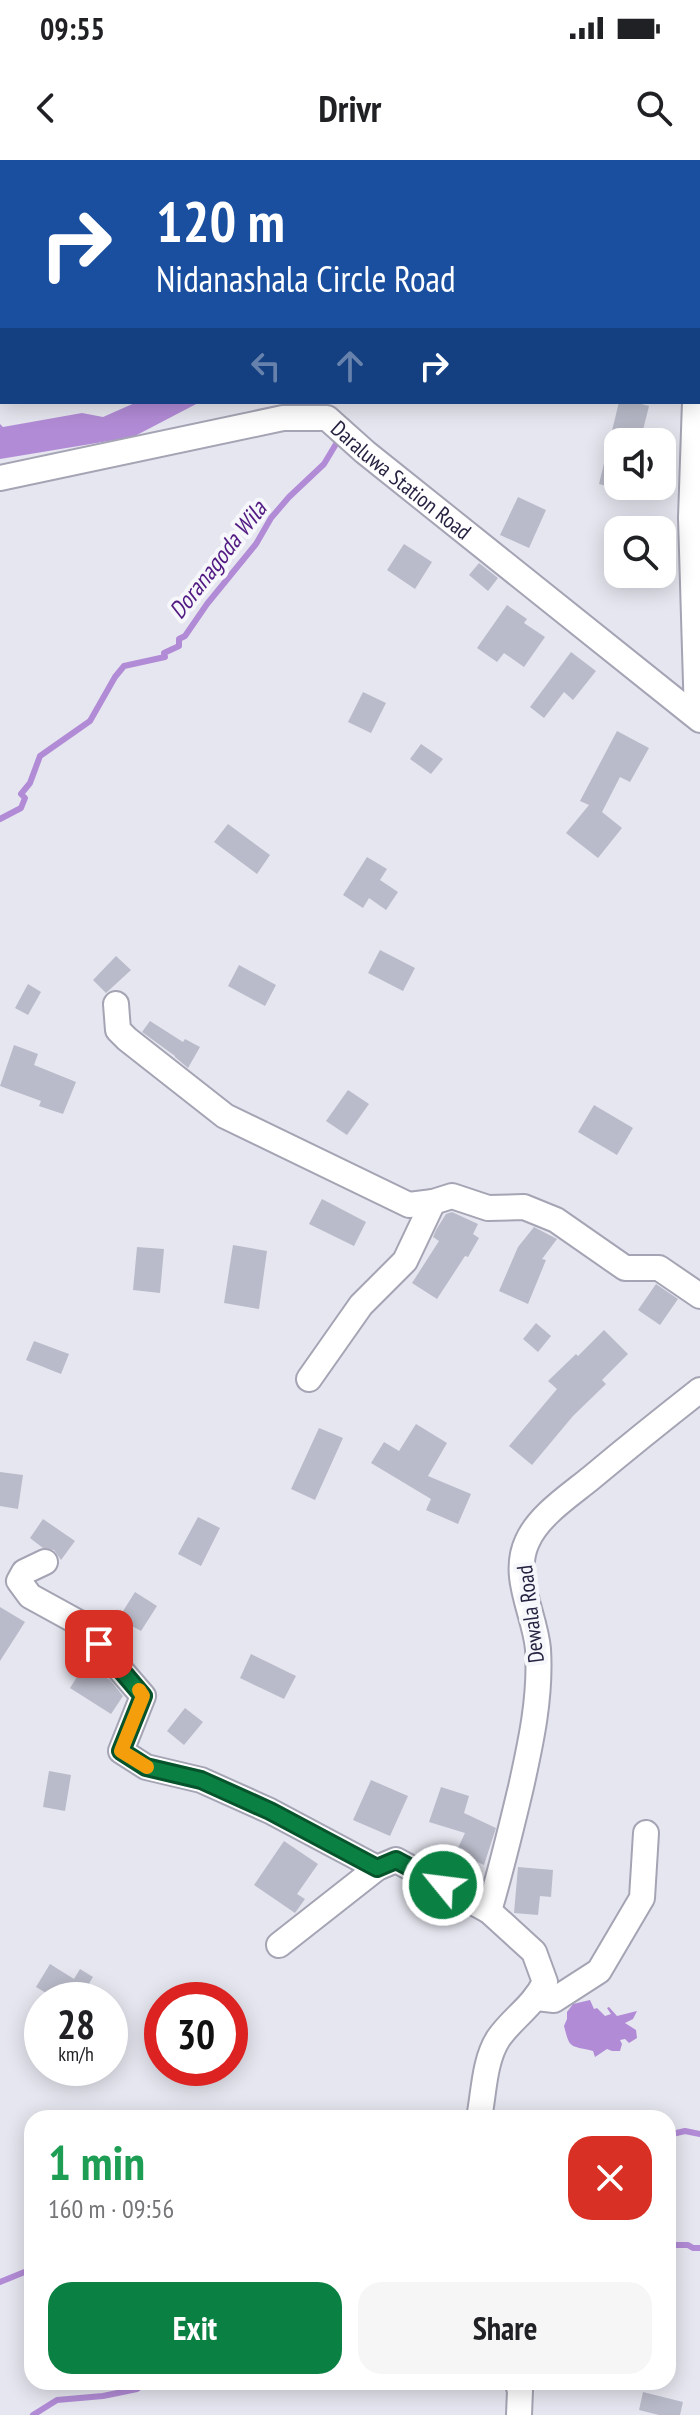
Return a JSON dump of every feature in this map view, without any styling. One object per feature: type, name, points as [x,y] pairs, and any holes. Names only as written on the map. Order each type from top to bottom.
[{"type":"street","points":[[695,404],[691,518],[699,717]]},
{"type":"street","name":"Daraluwa Station Road","points":[[0,478],[283,418],[327,418],[365,452],[699,717]]},
{"type":"street","points":[[116,1004],[118,1030],[225,1116],[409,1205],[452,1196],[488,1208],[524,1207],[556,1220],[625,1268],[659,1268],[700,1296]]},
{"type":"street","points":[[309,1379],[361,1305],[405,1261],[433,1202]]},
{"type":"street","name":"Dewala Road","points":[[489,1911],[536,1723],[538,1653],[520,1564],[526,1543],[541,1522],[569,1496],[700,1390]]},
{"type":"street","points":[[45,1562],[24,1572],[19,1581],[30,1596],[81,1624],[143,1696],[121,1751],[146,1767],[201,1780],[270,1811],[377,1868]]},
{"type":"street","points":[[537,1998],[554,2000],[599,1971],[642,1898],[646,1833]]},
{"type":"street","points":[[279,1945],[377,1868],[396,1860],[489,1911],[534,1952],[545,1982],[537,1998],[498,2040],[487,2069],[480,2110]]},
{"type":"street","points":[[519,2415],[520,2390]]},
{"type":"shaded area","points":[[132,404],[196,404],[133,437],[0,459],[0,424],[3,427],[82,413],[103,417]]},
{"type":"shaded area","points":[[590,2000],[594,2009],[597,2008],[605,2016],[611,2014],[609,2007],[617,2016],[637,2011],[633,2019],[625,2023],[636,2030],[637,2038],[629,2043],[625,2039],[620,2040],[620,2051],[607,2049],[595,2057],[593,2051],[572,2045],[564,2026],[567,2012],[573,2004]]},
{"type":"building","points":[[619,404],[649,406],[644,428],[613,428]]},
{"type":"building","points":[[604,464],[604,485],[599,484]]},
{"type":"building","points":[[518,497],[546,510],[529,548],[500,535]]},
{"type":"building","points":[[404,544],[432,562],[415,589],[387,570]]},
{"type":"building","points":[[479,563],[498,578],[488,591],[469,575]]},
{"type":"building","points":[[507,605],[527,619],[524,623],[545,637],[524,667],[504,653],[497,662],[477,648]]},
{"type":"building","points":[[571,652],[596,671],[573,700],[564,692],[544,718],[530,707]]},
{"type":"building","points":[[363,692],[386,703],[371,733],[348,722]]},
{"type":"building","points":[[617,731],[649,748],[630,782],[620,777],[602,812],[622,828],[598,858],[566,833],[589,805],[580,801]]},
{"type":"building","points":[[421,744],[443,759],[431,774],[410,759]]},
{"type":"building","points":[[228,824],[270,855],[257,874],[214,842]]},
{"type":"building","points":[[367,857],[387,869],[380,880],[398,892],[386,910],[369,898],[363,908],[343,895]]},
{"type":"building","points":[[380,950],[415,968],[403,991],[368,973]]},
{"type":"building","points":[[116,956],[131,970],[106,993],[93,980]]},
{"type":"building","points":[[239,965],[276,985],[265,1006],[228,986]]},
{"type":"building","points":[[28,984],[41,992],[28,1015],[15,1008]]},
{"type":"building","points":[[150,1021],[183,1042],[185,1039],[200,1047],[188,1068],[142,1032]]},
{"type":"building","points":[[14,1045],[38,1054],[34,1065],[76,1082],[63,1114],[39,1106],[41,1101],[0,1086]]},
{"type":"building","points":[[348,1090],[369,1104],[347,1135],[326,1121]]},
{"type":"building","points":[[594,1105],[633,1128],[617,1155],[578,1132]]},
{"type":"building","points":[[322,1199],[366,1222],[354,1246],[309,1224]]},
{"type":"building","points":[[452,1212],[478,1224],[473,1234],[479,1238],[437,1299],[412,1283],[439,1241],[433,1237],[436,1230],[446,1214]]},
{"type":"building","points":[[534,1227],[557,1239],[542,1259],[546,1260],[528,1304],[499,1291],[518,1247]]},
{"type":"building","points":[[233,1245],[267,1251],[259,1309],[224,1303]]},
{"type":"building","points":[[137,1247],[164,1249],[160,1293],[133,1290]]},
{"type":"building","points":[[656,1284],[678,1299],[660,1325],[638,1310]]},
{"type":"building","points":[[536,1323],[551,1336],[538,1352],[523,1339]]},
{"type":"building","points":[[604,1330],[628,1354],[602,1380],[606,1384],[573,1416],[532,1465],[509,1446],[557,1389],[548,1381]]},
{"type":"building","points":[[34,1341],[69,1354],[61,1374],[26,1360]]},
{"type":"building","points":[[416,1424],[447,1443],[428,1476],[471,1494],[458,1524],[426,1510],[431,1499],[371,1463],[384,1442],[399,1451]]},
{"type":"building","points":[[319,1428],[343,1438],[315,1500],[291,1489]]},
{"type":"building","points":[[0,1472],[23,1475],[18,1509],[0,1506]]},
{"type":"building","points":[[198,1517],[220,1528],[201,1566],[178,1554]]},
{"type":"building","points":[[43,1519],[75,1541],[61,1560],[54,1550],[43,1548],[30,1538]]},
{"type":"building","points":[[135,1592],[157,1606],[141,1631],[132,1626],[126,1636],[113,1627]]},
{"type":"building","points":[[0,1607],[25,1622],[0,1661]]},
{"type":"building","points":[[251,1654],[296,1676],[284,1699],[240,1678]]},
{"type":"building","points":[[85,1664],[110,1680],[123,1696],[111,1714],[70,1688]]},
{"type":"building","points":[[185,1708],[203,1722],[184,1745],[167,1731]]},
{"type":"building","points":[[49,1771],[71,1775],[65,1811],[43,1807]]},
{"type":"building","points":[[371,1780],[408,1796],[390,1836],[353,1820]]},
{"type":"building","points":[[441,1787],[469,1796],[464,1813],[496,1828],[484,1865],[456,1852],[465,1833],[429,1822]]},
{"type":"building","points":[[284,1841],[318,1864],[297,1894],[305,1899],[295,1913],[254,1885]]},
{"type":"building","points":[[518,1867],[553,1870],[551,1897],[540,1896],[538,1915],[514,1913]]},
{"type":"building","points":[[50,1964],[74,1979],[80,1969],[93,1977],[90,1982],[39,1982]]},
{"type":"building","points":[[643,2392],[683,2402],[680,2415],[659,2415],[639,2410]]},
{"type":"waterway","name":"Doranagoda Wila","points":[[0,819],[21,808],[25,798],[21,794],[30,783],[40,756],[90,721],[124,666],[165,657],[164,653],[179,646],[179,639],[185,636],[256,544],[271,518],[324,464],[339,439]]},
{"type":"waterway","points":[[676,2133],[685,2131],[700,2134]]},
{"type":"waterway","points":[[676,2245],[700,2248]]},
{"type":"waterway","points":[[0,2282],[24,2272]]},
{"type":"waterway","points":[[33,2415],[57,2400],[132,2390]]},
{"type":"slow traffic","points":[[139,1690],[143,1696],[121,1751],[147,1767]]},
{"type":"route","points":[[99,1644],[143,1696],[121,1751],[146,1767],[201,1780],[270,1811],[377,1868],[396,1860],[443,1885]]}]
